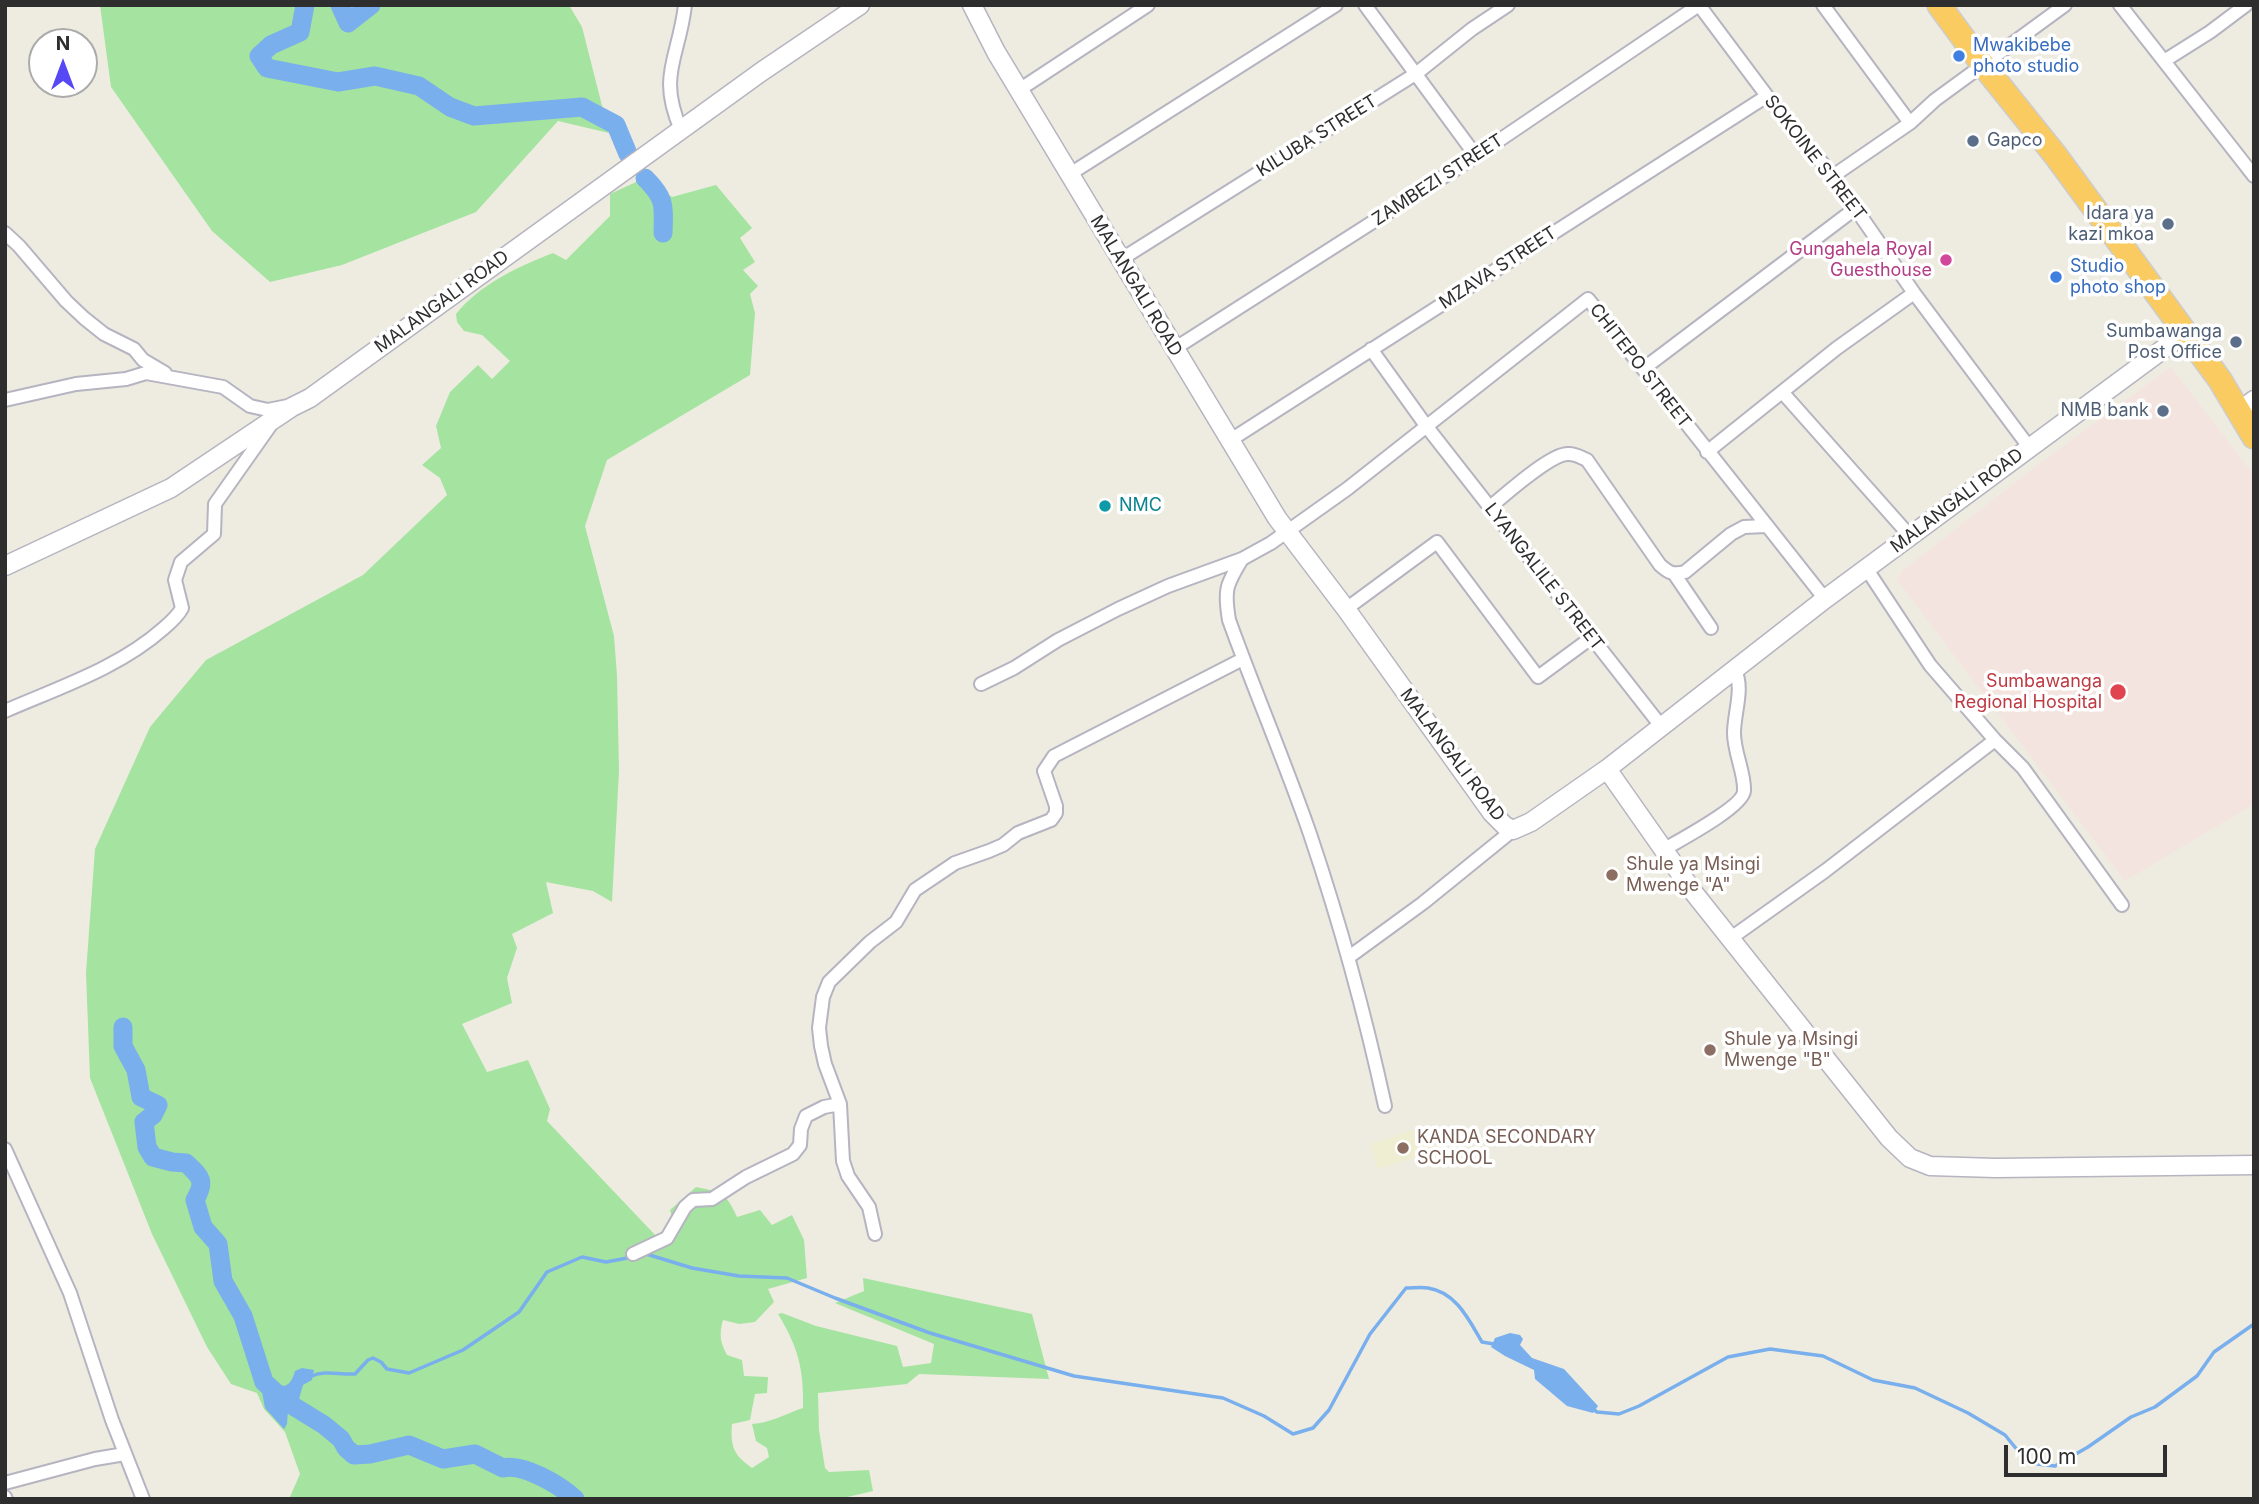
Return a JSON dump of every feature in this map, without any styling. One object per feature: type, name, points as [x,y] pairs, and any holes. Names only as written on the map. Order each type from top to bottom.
[{"type":"highway","points":[[1939,5],[2056,156],[2220,380],[2253,434]]},
{"type":"highway","points":[[2220,380],[2252,404]]},
{"type":"street","points":[[681,130],[672,107],[670,73],[685,5]]},
{"type":"street","name":"MALANGALI ROAD","points":[[5,566],[171,488],[310,398],[509,252],[761,72],[860,5]]},
{"type":"street","name":"MALANGALI ROAD","points":[[972,5],[996,52],[1277,517],[1492,813],[1513,830],[1531,822],[1607,769],[1866,568],[2185,333]]},
{"type":"street","points":[[1019,90],[1148,5]]},
{"type":"street","points":[[1070,174],[1336,5]]},
{"type":"street","points":[[1365,5],[1476,156]]},
{"type":"street","name":"KILUBA STREET","points":[[1120,260],[1417,73],[1472,29],[1508,5]]},
{"type":"street","name":"SOKOINE STREET","points":[[1699,5],[1767,96],[1833,176],[1914,293],[2029,447]]},
{"type":"street","name":"ZAMBEZI STREET","points":[[1174,349],[1476,156],[1699,5]]},
{"type":"street","points":[[1823,5],[1910,123]]},
{"type":"street","points":[[1833,176],[1910,123],[1936,100],[2065,5]]},
{"type":"street","points":[[2120,5],[2254,176]]},
{"type":"street","points":[[2164,61],[2246,5]]},
{"type":"street","name":"MZAVA STREET","points":[[1229,441],[1767,96]]},
{"type":"street","points":[[1643,369],[1856,208]]},
{"type":"street","points":[[5,233],[84,318],[104,334],[134,349],[143,360],[174,379]]},
{"type":"street","points":[[1707,452],[1837,348],[1914,293]]},
{"type":"street","name":"CHITEPO STREET","points":[[981,684],[1118,609],[1168,586],[1242,559],[1288,532],[1427,427],[1590,296],[1707,452],[1825,599]]},
{"type":"street","name":"LYANGALILE STREET","points":[[1370,349],[1427,427],[1661,726]]},
{"type":"street","points":[[5,400],[76,384],[126,379],[146,373],[223,387],[250,406],[268,410],[284,408],[310,398]]},
{"type":"street","points":[[1783,393],[1910,536]]},
{"type":"street","points":[[5,711],[116,662],[155,636],[178,615],[182,608],[175,580],[181,562],[214,534],[215,504],[274,420]]},
{"type":"street","points":[[1490,507],[1551,459],[1564,453],[1574,453],[1587,460],[1668,573],[1675,575],[1685,572],[1731,534],[1744,527],[1766,526]]},
{"type":"street","points":[[1346,609],[1437,542],[1538,677],[1591,638]]},
{"type":"street","points":[[1242,559],[1228,584],[1225,596],[1229,620],[1301,811],[1349,957],[1385,1106]]},
{"type":"street","points":[[1866,568],[1930,665],[2023,768],[2122,905]]},
{"type":"street","points":[[1675,575],[1711,628]]},
{"type":"street","points":[[874,1234],[869,1207],[848,1177],[843,1161],[840,1104],[825,1064],[819,1028],[823,997],[829,982],[870,942],[896,922],[915,890],[955,863],[1003,845],[1018,833],[1051,820],[1056,813],[1056,806],[1044,771],[1054,756],[1243,659]]},
{"type":"street","points":[[1663,850],[1733,807],[1743,797],[1744,789],[1734,747],[1739,686],[1735,670]]},
{"type":"street","points":[[1731,938],[1825,871],[1995,740]]},
{"type":"street","points":[[1607,769],[1694,893],[1889,1138],[1910,1158],[1930,1166],[1989,1168],[2254,1166]]},
{"type":"street","points":[[1349,957],[1423,903],[1513,830]]},
{"type":"street","points":[[633,1254],[667,1238],[685,1207],[693,1200],[712,1199],[746,1177],[793,1154],[800,1145],[801,1129],[806,1116],[824,1107],[840,1104]]},
{"type":"street","points":[[5,1149],[70,1293],[101,1390],[143,1499]]},
{"type":"street","points":[[5,1483],[125,1454]]},
{"type":"shaded area","name":"Sumbawanga Regional Hospital","points":[[2171,367],[2254,475],[2254,804],[2125,881],[1897,580],[1902,571],[2039,464]]},
{"type":"shaded area","name":"KANDA SECONDARY SCHOOL","points":[[1428,1125],[1438,1151],[1377,1169],[1370,1144]]},
{"type":"green space","points":[[100,5],[569,5],[582,27],[609,133],[558,121],[476,212],[342,265],[270,282],[212,231],[111,87]]},
{"type":"green space","points":[[645,178],[672,197],[716,185],[752,228],[740,238],[755,262],[743,270],[758,286],[750,294],[755,313],[750,375],[607,460],[585,526],[614,636],[617,676],[619,771],[612,902],[593,891],[546,882],[553,913],[512,934],[517,948],[507,978],[512,1003],[462,1024],[487,1072],[528,1060],[550,1109],[547,1121],[657,1237],[674,1225],[670,1210],[696,1187],[722,1194],[737,1217],[760,1210],[772,1225],[792,1215],[804,1240],[807,1278],[768,1289],[774,1302],[755,1322],[739,1324],[723,1320],[721,1330],[727,1355],[742,1360],[744,1376],[768,1377],[767,1393],[755,1394],[750,1420],[732,1424],[734,1450],[752,1468],[769,1457],[767,1448],[756,1441],[752,1424],[803,1408],[798,1359],[778,1314],[897,1346],[903,1367],[931,1363],[934,1344],[835,1303],[864,1291],[863,1278],[1032,1314],[1049,1379],[919,1374],[907,1384],[818,1393],[819,1430],[825,1468],[829,1472],[869,1470],[873,1491],[839,1499],[289,1499],[300,1474],[285,1432],[264,1409],[257,1393],[231,1384],[207,1347],[152,1234],[90,1078],[86,973],[95,849],[150,727],[206,660],[363,575],[447,495],[440,478],[422,465],[441,448],[436,426],[450,392],[478,365],[492,379],[510,361],[482,335],[464,331],[457,322],[456,314],[476,294],[513,270],[553,253],[566,260],[610,216],[610,194]]},
{"type":"water","points":[[1510,1333],[1520,1335],[1523,1339],[1520,1345],[1532,1358],[1564,1369],[1598,1406],[1593,1413],[1567,1406],[1535,1379],[1534,1370],[1491,1347],[1495,1338]]},
{"type":"water","points":[[302,1368],[314,1370],[312,1380],[303,1385],[297,1406],[288,1410],[284,1429],[265,1408],[258,1370],[263,1369],[271,1379],[284,1386],[292,1379],[295,1371]]},
{"type":"waterway","points":[[305,5],[300,32],[271,45],[259,56],[267,68],[338,82],[375,76],[419,86],[450,107],[474,116],[582,107],[616,125],[628,154]]},
{"type":"waterway","points":[[340,5],[348,23],[371,5]]},
{"type":"waterway","points":[[645,178],[662,202],[663,233]]},
{"type":"waterway","points":[[123,1027],[123,1046],[136,1070],[141,1097],[158,1105],[153,1115],[144,1122],[147,1147],[153,1157],[186,1163],[200,1180],[195,1200],[203,1227],[218,1244],[223,1281],[243,1316],[264,1382],[285,1401],[324,1425],[341,1439],[354,1455],[409,1445],[443,1459],[475,1454],[503,1468],[521,1469],[541,1476],[575,1499]]},
{"type":"waterway","points":[[643,1253],[692,1268],[739,1276],[787,1278],[930,1333],[1074,1376],[1223,1398],[1264,1416],[1293,1434],[1313,1428],[1329,1410],[1370,1334],[1406,1288],[1428,1288],[1446,1295],[1461,1308],[1482,1342],[1494,1344]]},
{"type":"waterway","points":[[312,1376],[327,1373],[355,1374],[373,1358],[387,1369],[409,1373],[463,1350],[519,1312],[547,1272],[582,1257],[606,1262],[633,1257]]},
{"type":"waterway","points":[[1593,1409],[1597,1412],[1619,1414],[1639,1406],[1728,1357],[1770,1349],[1823,1356],[1873,1380],[1915,1388],[1968,1413],[2005,1435],[2028,1463],[2055,1466],[2131,1417],[2155,1407],[2197,1376],[2214,1352],[2254,1324]]},
{"type":"place","name":"Mwakibebe photo studio","points":[[1959,56]]},
{"type":"place","name":"Gapco","points":[[1973,141]]},
{"type":"place","name":"Idara ya kazi mkoa","points":[[2168,224]]},
{"type":"place","name":"Gungahela Royal Guesthouse","points":[[1946,260]]},
{"type":"place","name":"Studio photo shop","points":[[2056,277]]},
{"type":"place","name":"Sumbawanga Post Office","points":[[2236,342]]},
{"type":"place","name":"NMB bank","points":[[2163,411]]},
{"type":"place","name":"NMC","points":[[1105,506]]},
{"type":"place","name":"Sumbawanga Regional Hospital","points":[[2118,692]]},
{"type":"place","name":"Shule ya Msingi Mwenge \"A\"","points":[[1612,875]]},
{"type":"place","name":"Shule ya Msingi Mwenge \"B\"","points":[[1710,1050]]},
{"type":"place","name":"KANDA SECONDARY SCHOOL","points":[[1403,1148]]}]
